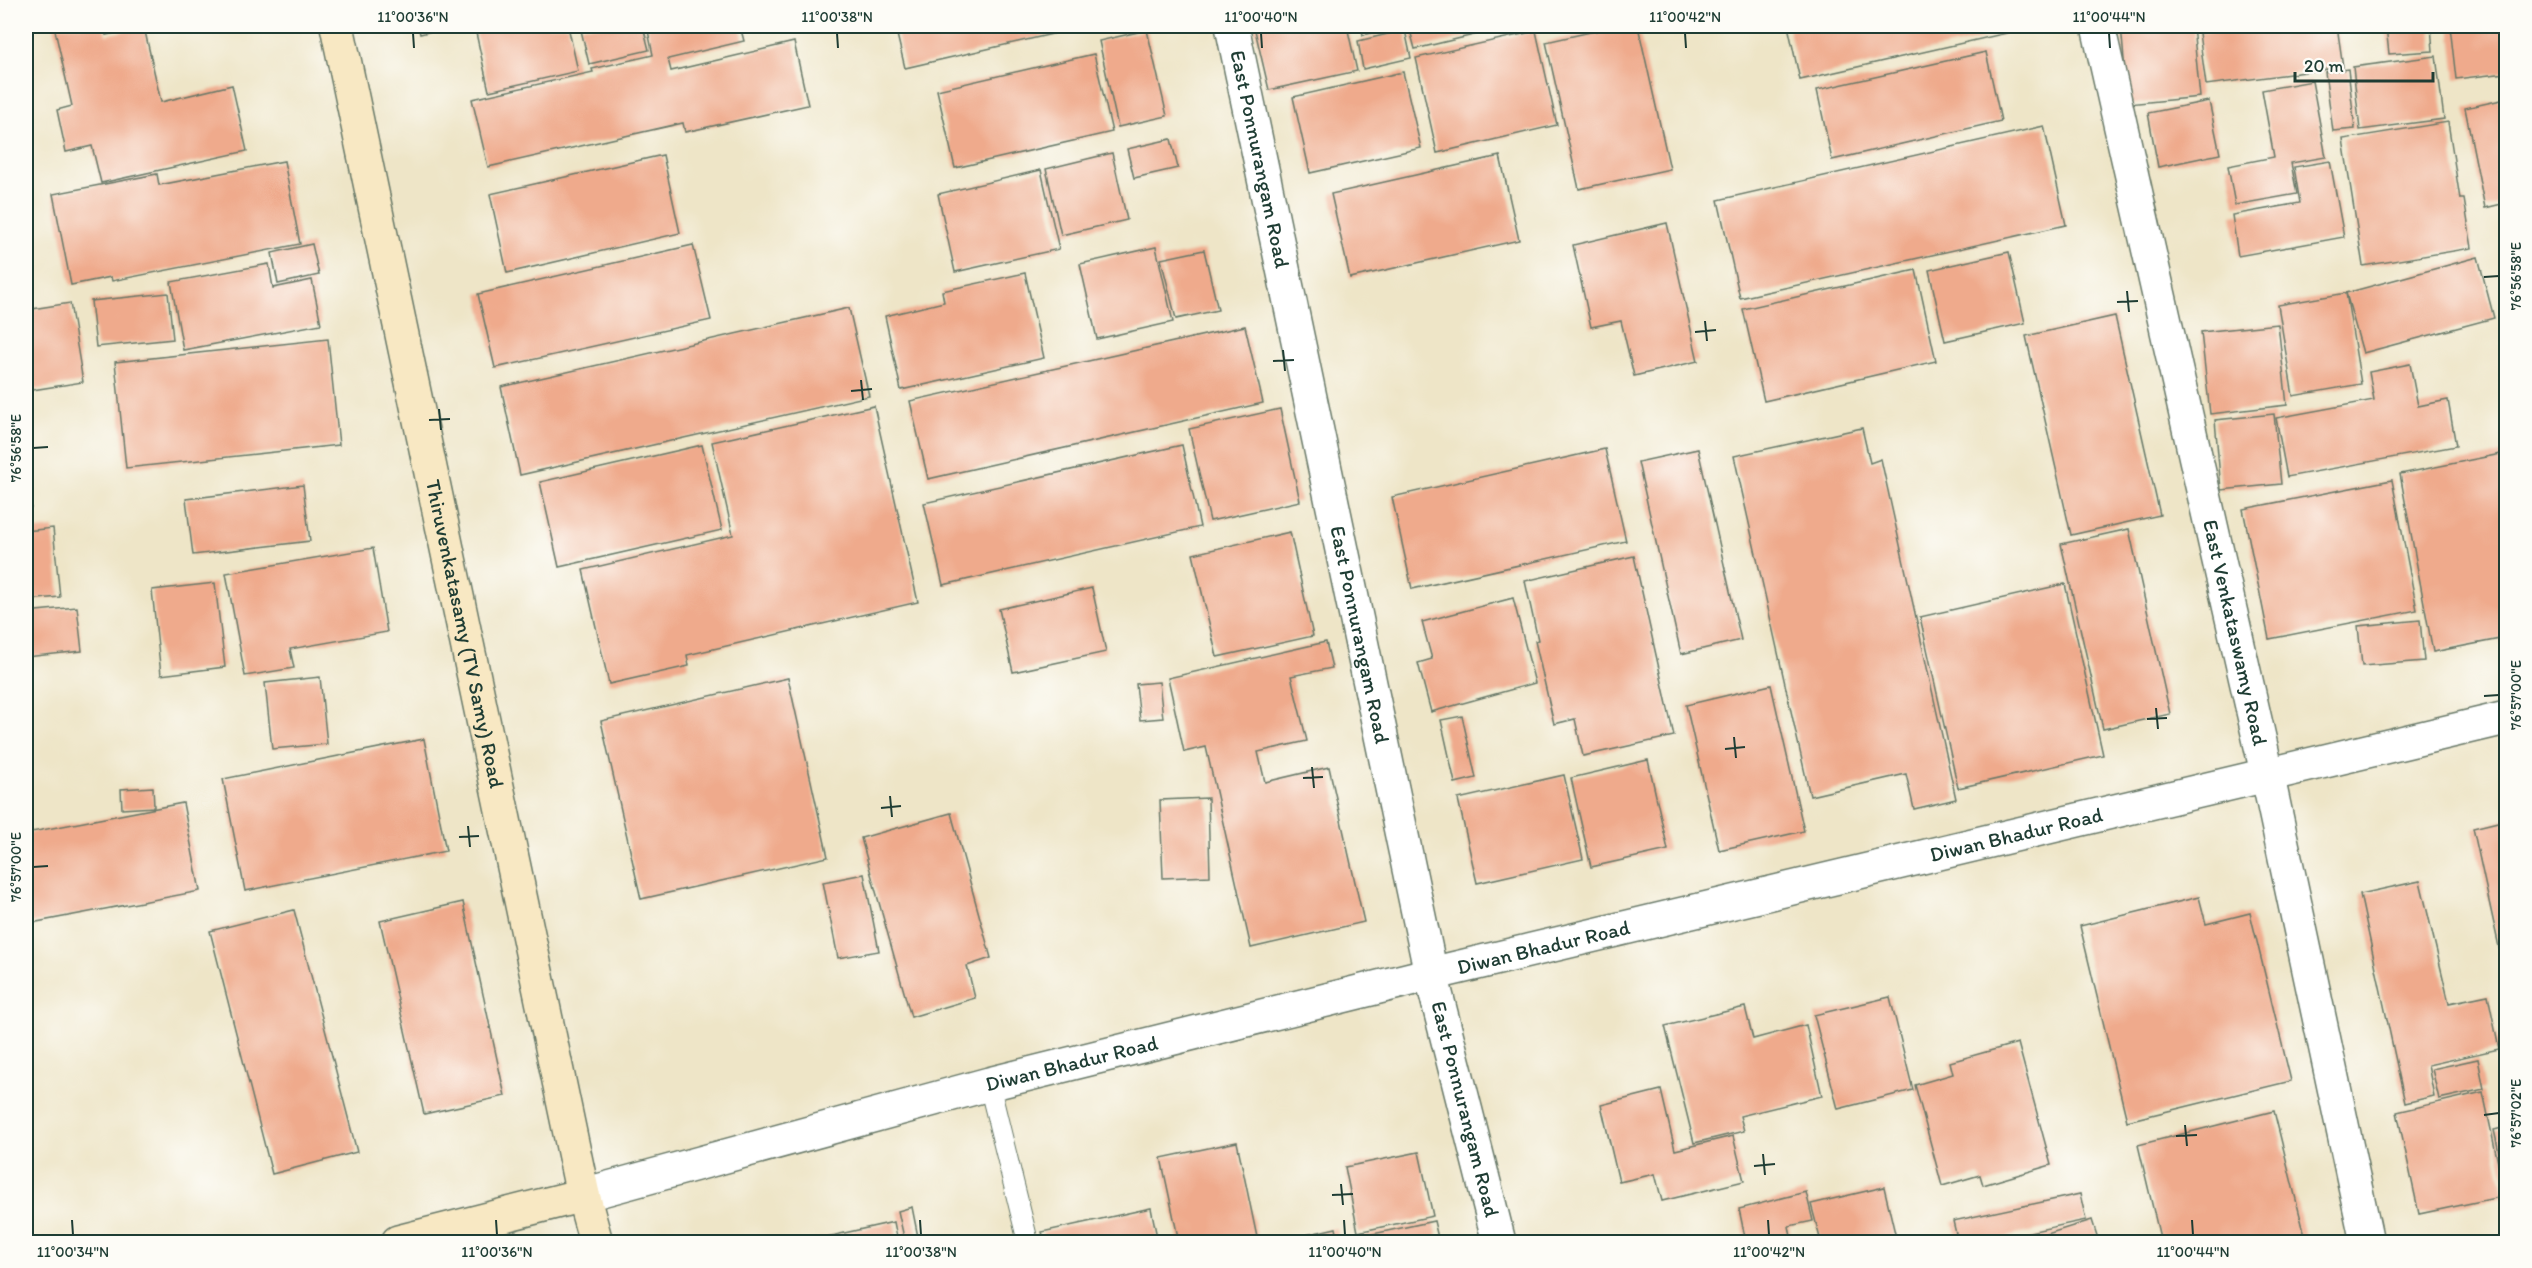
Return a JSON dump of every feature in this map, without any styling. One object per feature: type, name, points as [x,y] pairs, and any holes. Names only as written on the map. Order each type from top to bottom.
[{"type":"main road","name":"Thiruvenkatasamy (TV Samy) Road","points":[[337,26],[583,1195],[596,1242]]},
{"type":"main road","points":[[398,1242],[583,1195]]},
{"type":"street","name":"East Ponnurangam Road","points":[[1232,26],[1431,974],[1499,1242]]},
{"type":"street","name":"East Venkataswamy Road","points":[[2098,26],[2267,773],[2367,1242]]},
{"type":"street","name":"Diwan Bhadur Road","points":[[583,1195],[989,1084],[1431,974],[2506,717]]},
{"type":"lane","points":[[989,1084],[1028,1242]]},
{"type":"building","points":[[54,26],[104,26],[106,35],[144,27],[161,102],[232,85],[247,151],[101,183],[92,146],[66,152],[57,110],[72,106]]},
{"type":"building","points":[[418,26],[452,26],[420,34]]},
{"type":"building","points":[[508,26],[568,26],[578,71],[489,91],[476,33]]},
{"type":"building","points":[[580,26],[643,26],[649,50],[589,64]]},
{"type":"building","points":[[647,26],[740,26],[744,41],[668,59],[671,71],[794,42],[808,105],[685,132],[683,123],[488,167],[472,99],[593,72],[592,69],[653,55]]},
{"type":"building","points":[[895,26],[1087,26],[905,68]]},
{"type":"building","points":[[1254,26],[1347,26],[1357,71],[1269,90]]},
{"type":"building","points":[[1361,26],[1402,26],[1363,35]]},
{"type":"building","points":[[1409,26],[1511,26],[1415,49]]},
{"type":"building","points":[[1617,26],[1638,26],[1670,169],[1579,189],[1546,42]]},
{"type":"building","points":[[1788,26],[2029,26],[2029,28],[1800,80]]},
{"type":"building","points":[[2121,26],[2193,26],[2200,97],[2128,104]]},
{"type":"building","points":[[2220,26],[2337,26],[2343,67],[2206,85],[2199,33],[2220,30]]},
{"type":"building","points":[[2386,26],[2431,26],[2433,51],[2389,54]]},
{"type":"building","points":[[2450,26],[2506,26],[2506,73],[2456,79]]},
{"type":"building","points":[[1147,30],[1167,116],[1118,127],[1099,41]]},
{"type":"building","points":[[1405,30],[1411,58],[1363,69],[1358,41]]},
{"type":"building","points":[[1536,31],[1557,125],[1437,153],[1416,58]]},
{"type":"building","points":[[1986,52],[2001,121],[1832,160],[1817,90]]},
{"type":"building","points":[[1094,54],[1112,132],[955,168],[937,90]]},
{"type":"building","points":[[2436,56],[2444,119],[2360,130],[2353,67]]},
{"type":"building","points":[[2348,69],[2355,129],[2333,131],[2325,72]]},
{"type":"building","points":[[1403,72],[1421,148],[1310,173],[1293,97]]},
{"type":"building","points":[[2312,81],[2326,157],[2291,163],[2297,194],[2235,205],[2228,166],[2274,157],[2262,90]]},
{"type":"building","points":[[2506,99],[2506,203],[2485,208],[2465,108]]},
{"type":"building","points":[[2209,101],[2220,154],[2158,167],[2148,113]]},
{"type":"building","points":[[2448,122],[2460,199],[2464,199],[2472,248],[2363,266],[2343,139]]},
{"type":"building","points":[[2044,126],[2066,225],[1740,298],[1718,200]]},
{"type":"building","points":[[1171,139],[1178,168],[1134,178],[1127,149]]},
{"type":"building","points":[[1112,153],[1127,220],[1061,235],[1046,169]]},
{"type":"building","points":[[663,155],[680,233],[507,273],[490,194]]},
{"type":"building","points":[[1500,156],[1519,240],[1350,278],[1331,194]]},
{"type":"building","points":[[284,161],[300,244],[112,281],[111,277],[71,285],[53,194],[157,174],[159,185]]},
{"type":"building","points":[[2330,161],[2344,237],[2238,256],[2232,215],[2300,203],[2294,167]]},
{"type":"building","points":[[1041,170],[1059,249],[955,272],[938,194]]},
{"type":"building","points":[[1667,223],[1698,361],[1634,376],[1621,321],[1591,327],[1573,245]]},
{"type":"building","points":[[312,244],[319,275],[278,284],[272,253]]},
{"type":"building","points":[[693,245],[711,320],[495,368],[478,294]]},
{"type":"building","points":[[1156,247],[1173,322],[1097,339],[1080,264]]},
{"type":"building","points":[[1204,250],[1218,310],[1176,319],[1161,259]]},
{"type":"building","points":[[2009,252],[2025,323],[1945,341],[1929,270]]},
{"type":"building","points":[[2478,257],[2494,318],[2363,353],[2346,293]]},
{"type":"building","points":[[269,264],[273,288],[312,280],[321,324],[183,350],[171,282]]},
{"type":"building","points":[[1916,270],[1936,361],[1764,401],[1743,309]]},
{"type":"building","points":[[1025,273],[1044,358],[901,390],[885,316],[944,302],[942,291]]},
{"type":"building","points":[[168,293],[173,339],[96,347],[91,301]]},
{"type":"building","points":[[2346,293],[2361,384],[2293,396],[2278,305]]},
{"type":"building","points":[[70,303],[83,382],[26,391],[26,310]]},
{"type":"building","points":[[849,308],[869,396],[520,475],[501,387]]},
{"type":"building","points":[[2115,316],[2160,515],[2071,535],[2026,336]]},
{"type":"building","points":[[2278,324],[2287,405],[2210,414],[2201,332]]},
{"type":"building","points":[[1245,326],[1263,403],[928,479],[910,401]]},
{"type":"building","points":[[328,339],[339,445],[126,468],[115,362]]},
{"type":"building","points":[[2410,364],[2418,406],[2448,400],[2456,446],[2287,477],[2276,418],[2374,400],[2369,372]]},
{"type":"building","points":[[874,406],[918,602],[687,655],[689,666],[609,684],[583,570],[733,535],[712,442]]},
{"type":"building","points":[[1280,409],[1300,501],[1210,521],[1189,429]]},
{"type":"building","points":[[2274,414],[2281,484],[2221,490],[2215,420]]},
{"type":"building","points":[[1862,428],[1870,463],[1881,459],[1956,799],[1914,809],[1906,774],[1810,796],[1734,456]]},
{"type":"building","points":[[702,445],[722,530],[559,567],[540,482]]},
{"type":"building","points":[[1182,445],[1200,527],[943,585],[924,503]]},
{"type":"building","points":[[1605,449],[1626,541],[1412,589],[1392,497]]},
{"type":"building","points":[[1698,449],[1741,640],[1681,654],[1638,462]]},
{"type":"building","points":[[2506,453],[2506,661],[2504,661],[2500,639],[2433,652],[2400,474]]},
{"type":"building","points":[[26,471],[31,508],[26,509]]},
{"type":"building","points":[[2392,480],[2417,610],[2269,639],[2243,509]]},
{"type":"building","points":[[303,485],[310,541],[193,555],[186,499]]},
{"type":"building","points":[[53,528],[60,597],[26,600],[26,531]]},
{"type":"building","points":[[2129,529],[2170,714],[2103,729],[2061,544]]},
{"type":"building","points":[[1290,532],[1313,636],[1217,657],[1193,554]]},
{"type":"building","points":[[373,548],[387,632],[290,649],[294,668],[245,676],[226,573]]},
{"type":"building","points":[[1634,556],[1674,736],[1583,756],[1575,719],[1554,724],[1535,641],[1538,640],[1525,581]]},
{"type":"building","points":[[215,583],[225,667],[161,675],[152,590]]},
{"type":"building","points":[[2065,584],[2103,755],[1958,788],[1920,617]]},
{"type":"building","points":[[1092,588],[1106,652],[1013,672],[999,609]]},
{"type":"building","points":[[1513,598],[1535,683],[1431,712],[1418,663],[1432,659],[1422,622]]},
{"type":"building","points":[[77,607],[82,651],[26,657],[26,612]]},
{"type":"building","points":[[2420,620],[2424,661],[2362,666],[2358,626]]},
{"type":"building","points":[[1326,642],[1332,668],[1291,676],[1307,741],[1258,752],[1265,782],[1329,767],[1364,922],[1251,948],[1206,747],[1184,752],[1168,678]]},
{"type":"building","points":[[320,677],[327,744],[272,749],[265,683]]},
{"type":"building","points":[[788,678],[828,857],[641,899],[601,721]]},
{"type":"building","points":[[1159,682],[1163,718],[1140,720],[1136,684]]},
{"type":"building","points":[[1771,685],[1804,831],[1719,850],[1686,705]]},
{"type":"building","points":[[1462,716],[1476,778],[1455,783],[1441,720]]},
{"type":"building","points":[[424,739],[446,851],[245,891],[223,779]]},
{"type":"building","points":[[1648,760],[1668,850],[1591,867],[1571,778]]},
{"type":"building","points":[[1564,775],[1583,859],[1477,883],[1458,799]]},
{"type":"building","points":[[153,787],[154,807],[122,809],[121,789]]},
{"type":"building","points":[[1208,798],[1210,876],[1163,878],[1160,800]]},
{"type":"building","points":[[183,803],[200,891],[26,924],[26,833]]},
{"type":"building","points":[[951,813],[991,958],[967,966],[975,998],[911,1017],[861,838]]},
{"type":"building","points":[[2506,820],[2506,979],[2473,828]]},
{"type":"building","points":[[864,874],[879,951],[838,958],[823,882]]},
{"type":"building","points":[[2420,881],[2449,1003],[2488,995],[2499,1049],[2428,1065],[2434,1096],[2405,1103],[2360,894]]},
{"type":"building","points":[[2199,897],[2206,924],[2250,913],[2291,1081],[2127,1121],[2080,926]]},
{"type":"building","points":[[463,902],[505,1096],[424,1114],[380,921]]},
{"type":"building","points":[[294,910],[357,1152],[272,1174],[210,931]]},
{"type":"building","points":[[1890,997],[1913,1090],[1838,1109],[1814,1015]]},
{"type":"building","points":[[1745,1007],[1753,1039],[1806,1025],[1822,1096],[1740,1116],[1744,1131],[1694,1143],[1665,1026]]},
{"type":"building","points":[[2018,1043],[2051,1165],[1983,1185],[1980,1175],[1942,1186],[1915,1085],[1953,1074],[1950,1062]]},
{"type":"building","points":[[2478,1059],[2484,1089],[2439,1099],[2432,1069]]},
{"type":"building","points":[[1661,1090],[1675,1150],[1733,1136],[1744,1181],[1662,1201],[1655,1174],[1619,1182],[1601,1105]]},
{"type":"building","points":[[2483,1092],[2505,1196],[2419,1214],[2397,1112]]},
{"type":"building","points":[[2274,1111],[2305,1236],[2278,1242],[2161,1242],[2138,1145]]},
{"type":"building","points":[[2506,1127],[2506,1183],[2494,1130]]},
{"type":"building","points":[[1237,1142],[1258,1242],[1179,1242],[1161,1158]]},
{"type":"building","points":[[1419,1152],[1433,1216],[1358,1232],[1345,1167]]},
{"type":"building","points":[[1884,1187],[1897,1242],[1821,1242],[1811,1204]]},
{"type":"building","points":[[1806,1192],[1813,1221],[1789,1226],[1792,1242],[1746,1242],[1739,1209]]},
{"type":"building","points":[[2080,1194],[2086,1220],[2002,1238],[2003,1242],[1958,1242],[1953,1221]]},
{"type":"building","points":[[912,1207],[919,1242],[905,1242],[898,1211]]},
{"type":"building","points":[[1151,1208],[1158,1242],[1045,1242],[1042,1232]]},
{"type":"building","points":[[2092,1220],[2099,1242],[2022,1242]]},
{"type":"building","points":[[1434,1221],[1439,1242],[1360,1242],[1359,1237]]},
{"type":"building","points":[[894,1222],[898,1242],[804,1242]]},
{"type":"building","points":[[1336,1228],[1339,1242],[1276,1242]]}]
